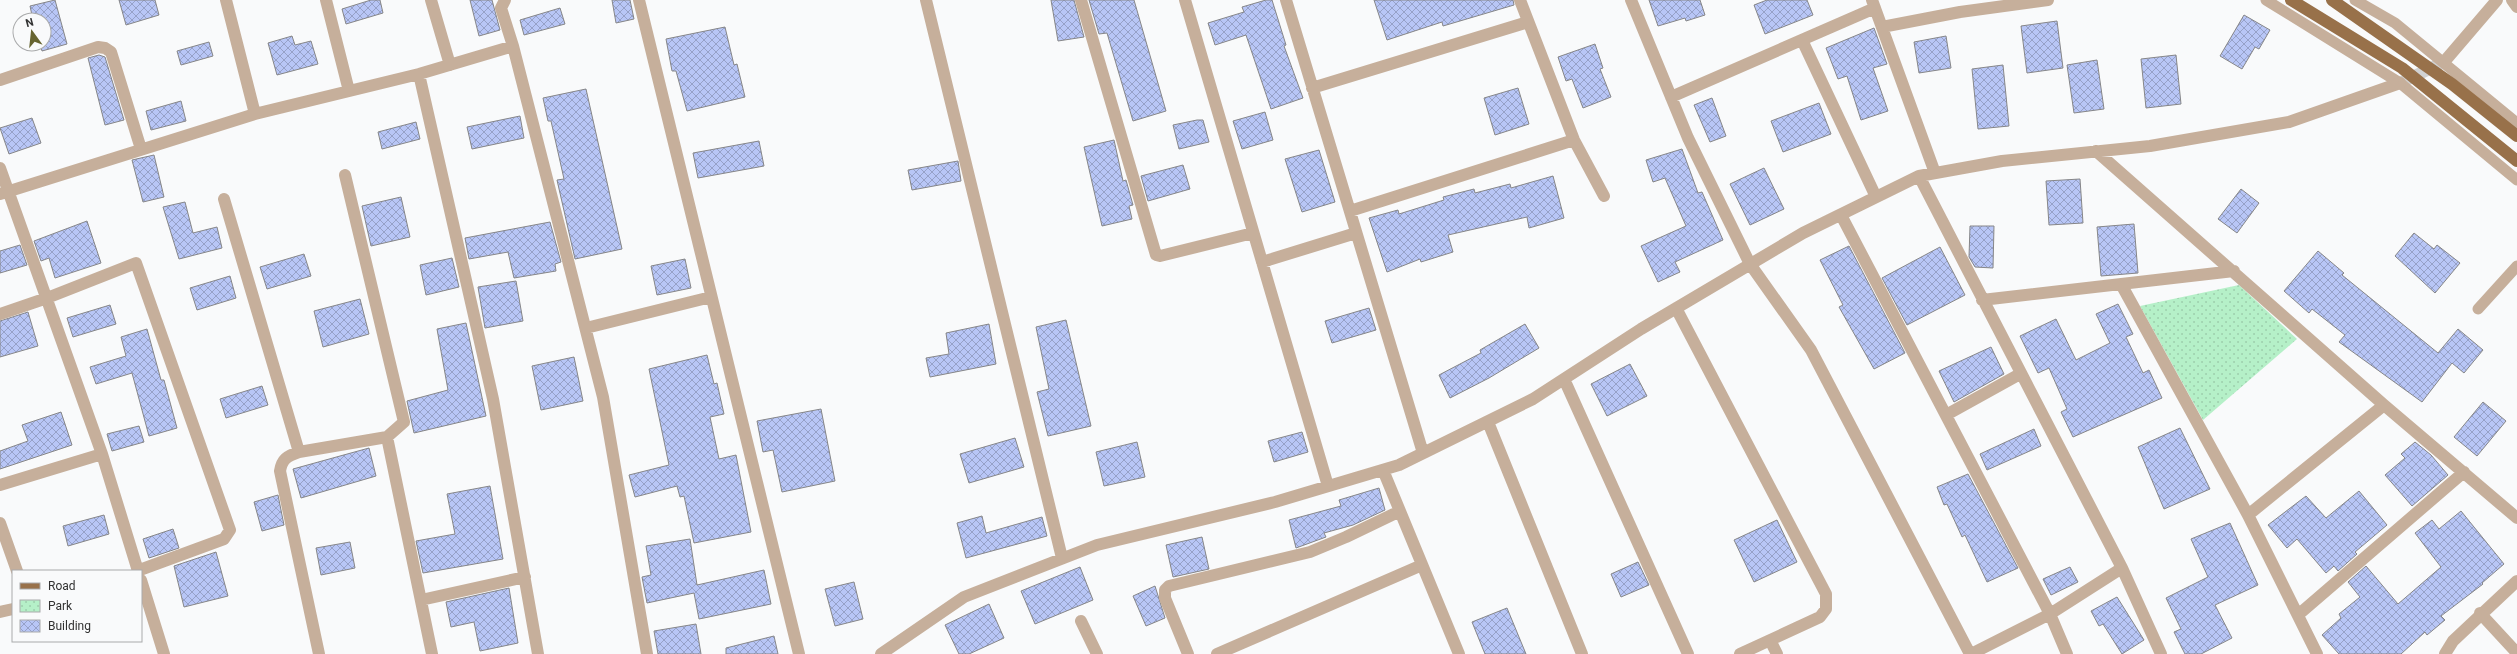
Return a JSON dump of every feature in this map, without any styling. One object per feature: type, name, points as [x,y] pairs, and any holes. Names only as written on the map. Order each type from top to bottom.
[{"type":"main road","points":[[2291,0],[2402,68],[2517,161]]},
{"type":"main road","points":[[2332,0],[2433,70],[2517,136]]},
{"type":"street","points":[[226,0],[255,114]]},
{"type":"street","points":[[326,0],[349,91]]},
{"type":"street","points":[[431,0],[450,65]]},
{"type":"street","points":[[505,0],[501,8],[513,46],[603,397],[647,654]]},
{"type":"street","points":[[639,0],[799,654]]},
{"type":"street","points":[[926,0],[1062,558]]},
{"type":"street","points":[[1081,0],[1156,255],[1160,256],[1253,233]]},
{"type":"street","points":[[1184,0],[1328,486]]},
{"type":"street","points":[[1286,0],[1423,453]]},
{"type":"street","points":[[1520,0],[1574,140],[1604,196]]},
{"type":"street","points":[[1631,0],[1688,138],[1750,264],[1811,350],[1970,654],[2050,614],[2122,568]]},
{"type":"street","points":[[1882,27],[1960,12],[2048,0]]},
{"type":"street","points":[[2444,62],[2497,0]]},
{"type":"street","points":[[2512,0],[2517,7]]},
{"type":"street","points":[[1671,97],[1802,40],[1873,4],[1936,173]]},
{"type":"street","points":[[1312,88],[1528,22]]},
{"type":"street","points":[[1802,40],[1876,197]]},
{"type":"street","points":[[4,192],[255,114],[419,74],[513,46]]},
{"type":"street","points":[[0,80],[98,47],[105,48],[111,52],[141,149]]},
{"type":"street","points":[[419,74],[493,398],[538,654]]},
{"type":"street","points":[[881,654],[964,598],[1096,544],[1275,502],[1399,465],[1533,400],[1676,308],[1803,233],[1919,176],[2002,160],[2150,146],[2289,122],[2400,83]]},
{"type":"street","points":[[1350,211],[1574,140]]},
{"type":"street","points":[[2096,151],[2234,271],[2384,405],[2517,518]]},
{"type":"street","points":[[0,168],[4,192],[47,298],[102,454],[138,570]]},
{"type":"street","points":[[319,654],[280,471],[281,463],[286,457],[299,452],[387,437],[404,422],[345,175]]},
{"type":"street","points":[[1919,176],[2020,374],[2122,568],[2161,654]]},
{"type":"street","points":[[224,199],[299,452]]},
{"type":"street","points":[[1841,215],[2050,614],[2067,654]]},
{"type":"street","points":[[1262,262],[1356,233]]},
{"type":"street","points":[[0,314],[47,298],[136,263],[230,530],[224,539],[141,570]]},
{"type":"street","points":[[1982,300],[2234,271]]},
{"type":"street","points":[[2121,284],[2248,515],[2317,654]]},
{"type":"street","points":[[586,328],[711,297]]},
{"type":"street","points":[[1676,308],[1826,594],[1826,609],[1820,617],[1740,654]]},
{"type":"street","points":[[1946,415],[2020,374]]},
{"type":"street","points":[[1564,379],[1688,654]]},
{"type":"street","points":[[2248,515],[2384,405]]},
{"type":"street","points":[[1488,422],[1582,654]]},
{"type":"street","points":[[387,437],[432,654]]},
{"type":"street","points":[[0,484],[102,454]]},
{"type":"street","points":[[1383,470],[1459,654]]},
{"type":"street","points":[[2298,615],[2464,472]]},
{"type":"street","points":[[1188,654],[1165,598],[1165,590],[1169,586],[1310,552],[1346,537],[1400,511]]},
{"type":"street","points":[[0,522],[17,570]]},
{"type":"street","points":[[1217,654],[1422,565]]},
{"type":"street","points":[[421,600],[525,577]]},
{"type":"street","points":[[2445,654],[2452,641],[2480,613],[2517,580]]},
{"type":"street","points":[[142,583],[164,654]]},
{"type":"street","points":[[0,612],[12,609]]},
{"type":"street","points":[[2480,613],[2517,653]]},
{"type":"street","points":[[1081,621],[1097,654]]},
{"type":"street","points":[[1770,640],[1776,654]]},
{"type":"lane","points":[[2266,0],[2400,83],[2517,180]]},
{"type":"lane","points":[[2355,0],[2395,23],[2517,122]]},
{"type":"lane","points":[[2478,309],[2517,266]]},
{"type":"green space","points":[[2239,285],[2297,339],[2203,420],[2140,306]]},
{"type":"building","points":[[55,0],[67,44],[52,48],[52,12],[31,12],[30,6]]},
{"type":"building","points":[[119,0],[155,0],[159,15],[126,25]]},
{"type":"building","points":[[371,0],[380,0],[383,13],[346,24],[342,9]]},
{"type":"building","points":[[470,0],[492,0],[500,30],[479,36]]},
{"type":"building","points":[[612,0],[630,0],[634,19],[616,23]]},
{"type":"building","points":[[1051,0],[1074,0],[1084,37],[1058,41]]},
{"type":"building","points":[[1089,0],[1134,0],[1166,111],[1133,121],[1107,33],[1099,34]]},
{"type":"building","points":[[1266,0],[1272,0],[1286,45],[1284,46],[1303,98],[1271,109],[1246,35],[1215,45],[1208,23],[1244,12],[1242,7]]},
{"type":"building","points":[[1374,0],[1513,0],[1514,5],[1443,26],[1442,22],[1387,40]]},
{"type":"building","points":[[1649,0],[1700,0],[1705,15],[1686,21],[1685,18],[1658,26]]},
{"type":"building","points":[[1767,0],[1807,0],[1813,15],[1765,34],[1754,5]]},
{"type":"building","points":[[560,8],[565,24],[524,35],[520,20]]},
{"type":"building","points":[[2244,15],[2270,30],[2259,49],[2255,47],[2242,69],[2220,56]]},
{"type":"building","points":[[2057,21],[2063,68],[2027,73],[2021,26]]},
{"type":"building","points":[[725,27],[734,65],[737,64],[745,97],[687,111],[676,71],[672,71],[666,39]]},
{"type":"building","points":[[1874,28],[1887,64],[1873,68],[1888,111],[1861,120],[1847,76],[1838,79],[1826,48]]},
{"type":"building","points":[[292,36],[295,45],[311,41],[318,64],[277,75],[268,43]]},
{"type":"building","points":[[1946,36],[1951,68],[1919,73],[1914,42]]},
{"type":"building","points":[[209,42],[213,56],[181,65],[177,51]]},
{"type":"building","points":[[1595,44],[1603,68],[1600,69],[1611,97],[1583,108],[1572,79],[1566,81],[1558,57]]},
{"type":"building","points":[[99,55],[105,57],[124,120],[105,125],[88,58]]},
{"type":"building","points":[[2176,55],[2181,104],[2146,108],[2141,59]]},
{"type":"building","points":[[2097,60],[2104,109],[2074,113],[2067,65]]},
{"type":"building","points":[[2003,65],[2009,126],[1978,129],[1972,69]]},
{"type":"building","points":[[1518,88],[1529,124],[1495,135],[1484,98]]},
{"type":"building","points":[[586,89],[622,249],[575,259],[557,180],[564,179],[551,121],[548,121],[543,98]]},
{"type":"building","points":[[1712,98],[1726,136],[1710,142],[1694,105]]},
{"type":"building","points":[[181,101],[186,121],[151,130],[146,111]]},
{"type":"building","points":[[1819,103],[1831,134],[1783,152],[1771,121]]},
{"type":"building","points":[[1265,112],[1273,140],[1242,149],[1233,121]]},
{"type":"building","points":[[520,116],[524,138],[472,149],[467,127]]},
{"type":"building","points":[[32,118],[41,143],[9,154],[0,128]]},
{"type":"building","points":[[1203,120],[1209,142],[1179,149],[1173,125]]},
{"type":"building","points":[[416,122],[420,139],[382,149],[378,132]]},
{"type":"building","points":[[1114,140],[1123,181],[1126,180],[1133,205],[1129,206],[1132,219],[1102,226],[1084,147]]},
{"type":"building","points":[[759,141],[764,166],[698,178],[693,153]]},
{"type":"building","points":[[1682,149],[1698,193],[1702,192],[1723,240],[1675,262],[1680,272],[1658,282],[1641,246],[1686,226],[1665,178],[1653,182],[1646,160]]},
{"type":"building","points":[[1319,150],[1335,202],[1302,212],[1285,159]]},
{"type":"building","points":[[154,155],[164,197],[143,202],[132,160]]},
{"type":"building","points":[[958,161],[961,181],[912,190],[908,170]]},
{"type":"building","points":[[1183,165],[1190,189],[1148,201],[1141,176]]},
{"type":"building","points":[[1764,168],[1784,209],[1750,225],[1730,184]]},
{"type":"building","points":[[1553,176],[1564,218],[1529,228],[1527,217],[1448,235],[1453,252],[1421,262],[1420,259],[1387,272],[1369,218],[1398,210],[1399,214],[1444,200],[1443,197],[1474,189],[1475,193],[1510,184],[1511,188]]},
{"type":"building","points":[[2080,179],[2083,223],[2049,225],[2046,181]]},
{"type":"building","points":[[2241,189],[2259,203],[2237,233],[2218,219]]},
{"type":"building","points":[[401,197],[410,237],[371,246],[362,206]]},
{"type":"building","points":[[185,202],[193,233],[217,227],[222,248],[179,259],[163,207]]},
{"type":"building","points":[[87,221],[101,263],[55,278],[49,258],[41,261],[34,241]]},
{"type":"building","points":[[550,222],[561,262],[555,264],[556,271],[514,278],[508,252],[469,259],[465,238]]},
{"type":"building","points":[[2134,224],[2138,273],[2101,276],[2097,227]]},
{"type":"building","points":[[1970,226],[1994,226],[1993,268],[1975,267],[1969,257]]},
{"type":"building","points":[[2414,233],[2434,249],[2437,245],[2460,263],[2435,293],[2395,256]]},
{"type":"building","points":[[20,245],[27,265],[0,273],[0,251]]},
{"type":"building","points":[[1849,246],[1905,353],[1874,369],[1839,307],[1843,305],[1820,260]]},
{"type":"building","points":[[1940,247],[1965,295],[1907,325],[1882,278]]},
{"type":"building","points":[[2318,251],[2344,273],[2342,275],[2438,353],[2458,329],[2483,350],[2464,373],[2452,363],[2422,402],[2339,342],[2345,335],[2312,309],[2309,313],[2284,291]]},
{"type":"building","points":[[304,254],[311,276],[267,289],[260,267]]},
{"type":"building","points":[[452,258],[459,287],[426,295],[420,265]]},
{"type":"building","points":[[685,259],[691,288],[657,295],[651,266]]},
{"type":"building","points":[[230,276],[236,298],[197,310],[190,288]]},
{"type":"building","points":[[516,281],[523,321],[485,328],[478,287]]},
{"type":"building","points":[[360,299],[369,334],[323,347],[314,311]]},
{"type":"building","points":[[2118,304],[2133,334],[2126,337],[2143,373],[2149,370],[2162,398],[2073,437],[2061,412],[2067,409],[2049,368],[2038,373],[2020,336],[2056,319],[2076,360],[2110,343],[2096,314]]},
{"type":"building","points":[[110,305],[116,324],[73,337],[67,318]]},
{"type":"building","points":[[1369,308],[1376,330],[1332,343],[1325,321]]},
{"type":"building","points":[[28,312],[38,346],[0,357],[0,321]]},
{"type":"building","points":[[1066,320],[1091,426],[1048,436],[1037,392],[1049,389],[1036,327]]},
{"type":"building","points":[[466,323],[486,416],[414,433],[407,401],[448,390],[437,329]]},
{"type":"building","points":[[989,324],[996,364],[930,377],[926,358],[949,354],[946,333]]},
{"type":"building","points":[[1525,324],[1539,348],[1489,378],[1450,398],[1439,375],[1481,353],[1480,350]]},
{"type":"building","points":[[147,329],[161,380],[164,380],[177,428],[149,436],[132,373],[96,384],[90,367],[126,356],[121,337]]},
{"type":"building","points":[[1991,347],[2004,374],[1954,402],[1939,371]]},
{"type":"building","points":[[707,355],[714,384],[717,383],[724,414],[710,417],[719,459],[736,455],[751,532],[694,543],[684,496],[680,497],[677,486],[635,497],[629,475],[669,465],[649,369]]},
{"type":"building","points":[[574,357],[583,401],[541,410],[532,366]]},
{"type":"building","points":[[1630,364],[1647,396],[1607,416],[1591,384]]},
{"type":"building","points":[[262,386],[268,405],[226,418],[220,399]]},
{"type":"building","points":[[2483,402],[2506,421],[2477,456],[2454,437]]},
{"type":"building","points":[[821,409],[835,481],[782,492],[773,450],[763,452],[757,421]]},
{"type":"building","points":[[61,412],[72,445],[0,469],[0,451],[28,441],[22,425]]},
{"type":"building","points":[[139,426],[144,442],[112,451],[107,434]]},
{"type":"building","points":[[2180,428],[2210,489],[2164,509],[2138,447]]},
{"type":"building","points":[[2034,429],[2041,446],[1987,470],[1980,454]]},
{"type":"building","points":[[1302,432],[1308,452],[1274,462],[1268,441]]},
{"type":"building","points":[[1015,438],[1024,467],[969,483],[960,454]]},
{"type":"building","points":[[1137,442],[1145,477],[1104,486],[1096,452]]},
{"type":"building","points":[[2415,442],[2431,455],[2448,475],[2412,506],[2385,475],[2405,458],[2401,454]]},
{"type":"building","points":[[369,448],[376,476],[301,498],[293,469]]},
{"type":"building","points":[[1968,474],[2018,568],[1987,582],[1965,535],[1962,537],[1947,504],[1944,505],[1937,487]]},
{"type":"building","points":[[490,486],[503,559],[423,573],[416,541],[455,534],[447,494]]},
{"type":"building","points":[[1379,488],[1385,510],[1353,525],[1324,533],[1326,537],[1296,548],[1289,520],[1341,506],[1339,500]]},
{"type":"building","points":[[2359,491],[2387,525],[2355,552],[2357,554],[2338,571],[2334,566],[2326,573],[2297,539],[2287,548],[2268,525],[2306,496],[2326,518]]},
{"type":"building","points":[[278,495],[284,525],[262,531],[254,502]]},
{"type":"building","points":[[2461,511],[2504,564],[2482,583],[2483,584],[2441,616],[2445,620],[2427,635],[2425,632],[2401,654],[2339,654],[2322,635],[2341,618],[2339,614],[2360,597],[2348,582],[2366,566],[2398,604],[2441,567],[2415,533],[2432,520],[2439,529]]},
{"type":"building","points":[[104,515],[109,534],[68,546],[63,526]]},
{"type":"building","points":[[982,516],[986,533],[1042,517],[1047,536],[966,558],[957,523]]},
{"type":"building","points":[[1777,520],[1797,562],[1754,582],[1734,540]]},
{"type":"building","points":[[2230,523],[2258,585],[2215,605],[2232,638],[2201,654],[2185,654],[2174,632],[2181,629],[2166,598],[2208,577],[2191,539]]},
{"type":"building","points":[[173,529],[179,548],[149,558],[143,539]]},
{"type":"building","points":[[1202,537],[1209,569],[1173,577],[1166,545]]},
{"type":"building","points":[[690,539],[697,585],[764,570],[771,604],[699,619],[694,593],[647,603],[642,577],[651,575],[646,546]]},
{"type":"building","points":[[350,542],[355,568],[321,575],[316,548]]},
{"type":"building","points":[[216,552],[228,596],[184,607],[174,566]]},
{"type":"building","points":[[1638,562],[1649,585],[1621,597],[1611,574]]},
{"type":"building","points":[[1080,567],[1093,600],[1035,624],[1021,591]]},
{"type":"building","points":[[2070,567],[2078,582],[2051,595],[2043,579]]},
{"type":"building","points":[[854,582],[863,619],[835,626],[825,589]]},
{"type":"building","points":[[1155,586],[1165,618],[1146,626],[1133,596]]},
{"type":"building","points":[[509,588],[518,643],[480,651],[474,622],[451,627],[446,602]]},
{"type":"building","points":[[2117,597],[2144,640],[2122,654],[2103,624],[2099,626],[2091,611]]},
{"type":"building","points":[[989,604],[1004,638],[969,654],[959,654],[945,625]]},
{"type":"building","points":[[1507,608],[1526,654],[1485,654],[1472,622]]},
{"type":"building","points":[[696,624],[701,654],[658,654],[654,631]]},
{"type":"building","points":[[774,636],[778,654],[726,654],[726,648]]},
{"type":"tunnel","points":[[2400,83],[2444,62]]}]
